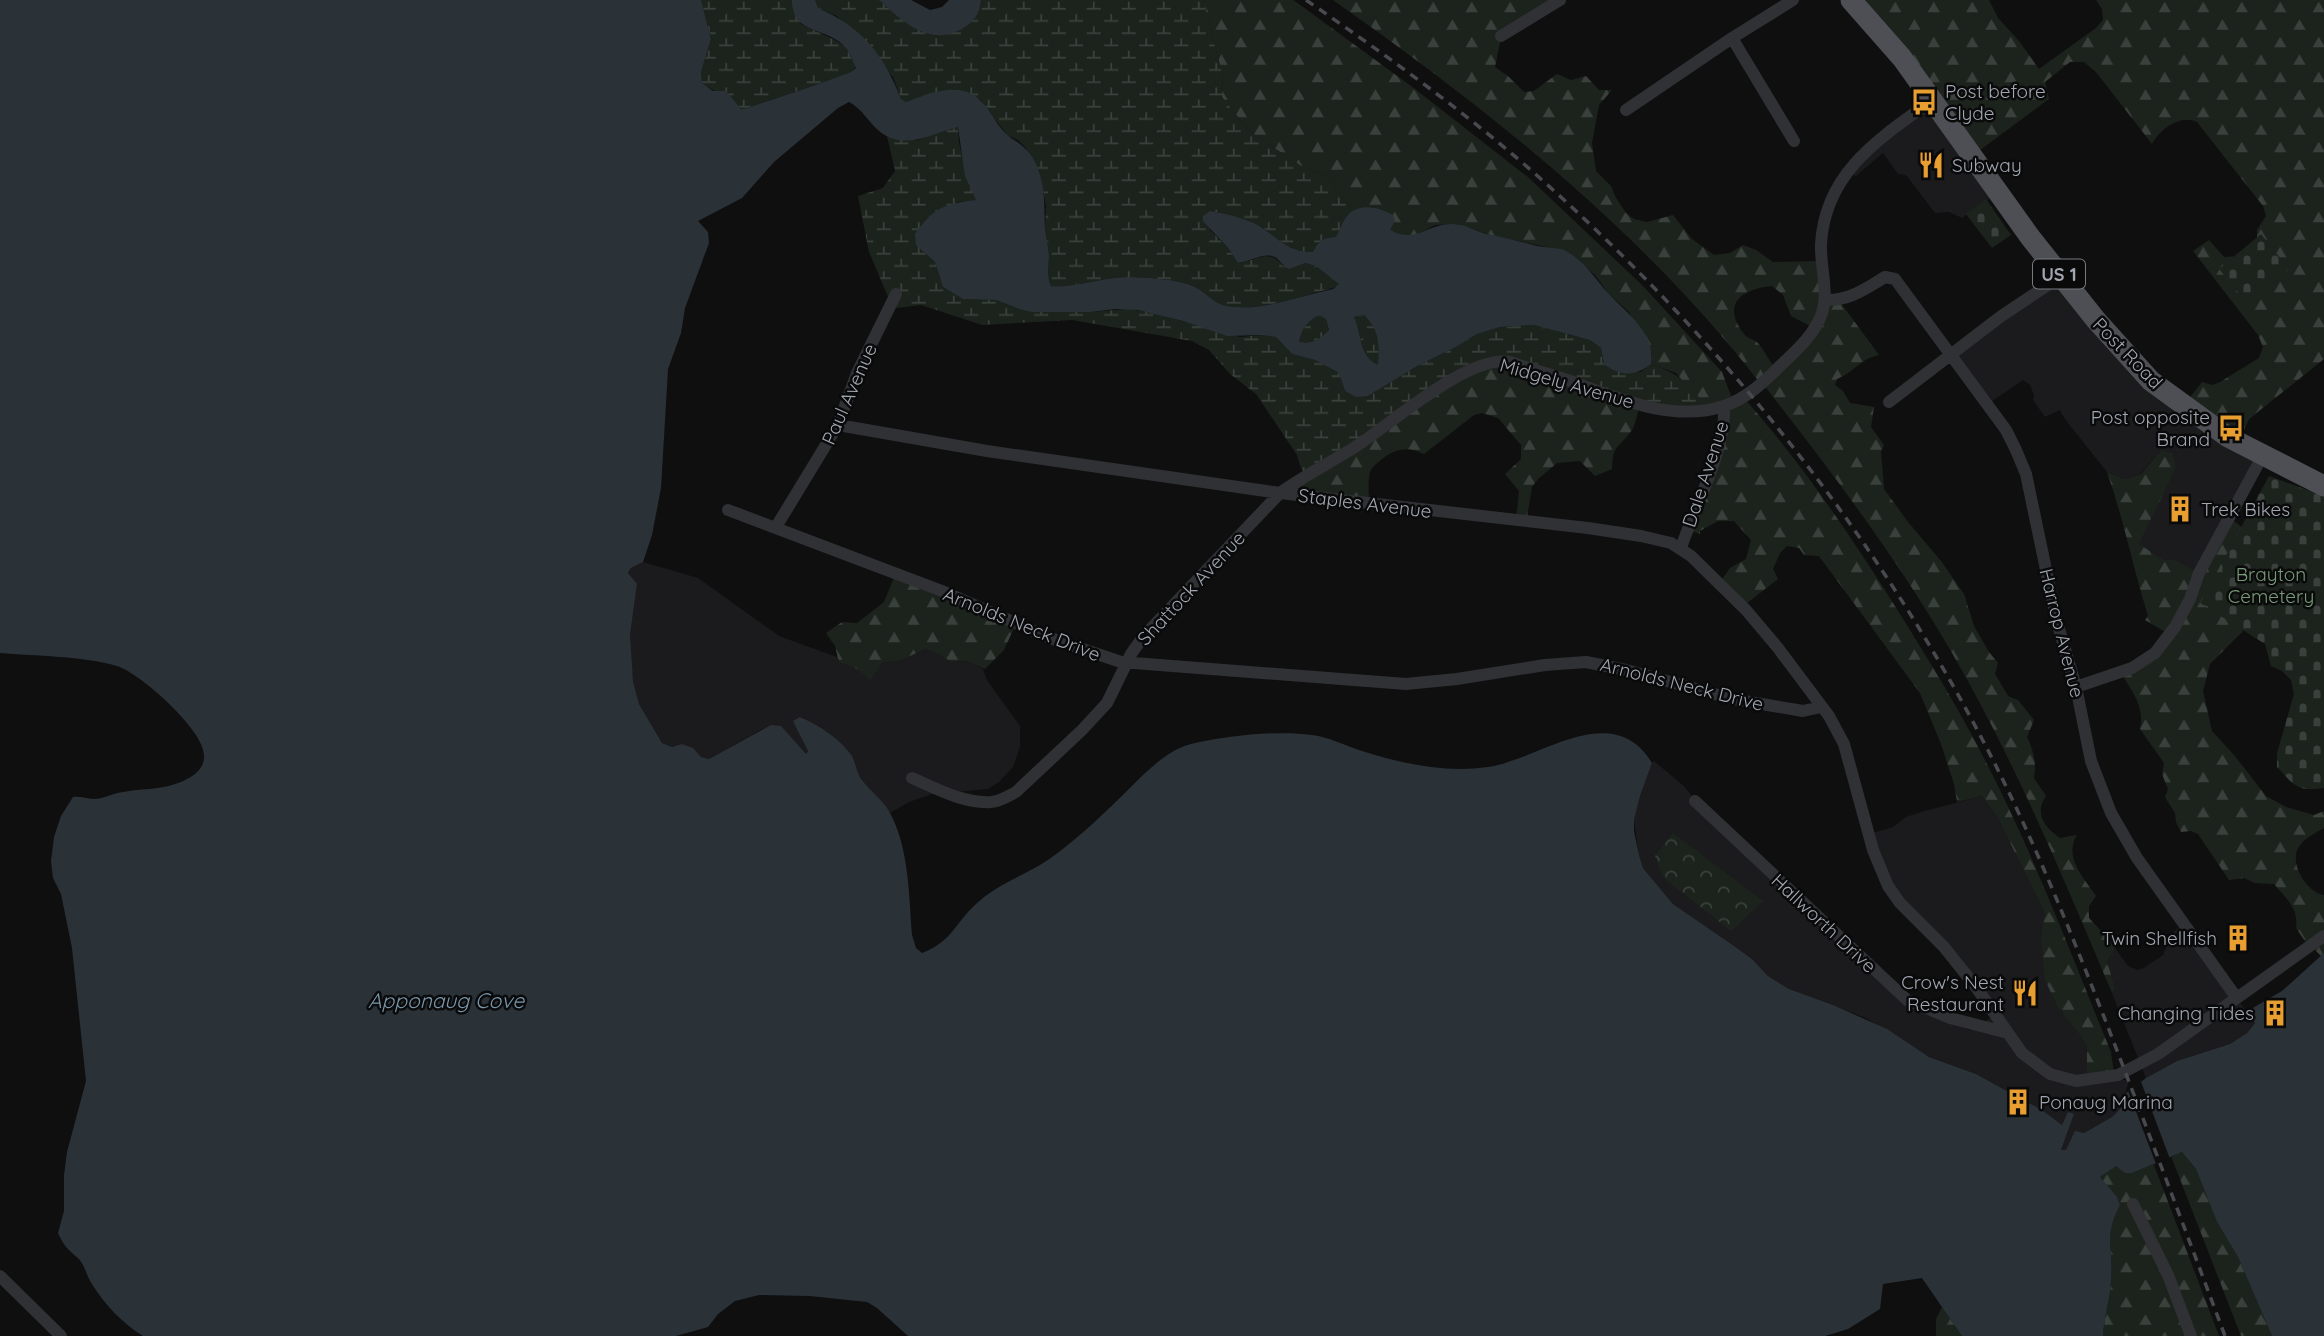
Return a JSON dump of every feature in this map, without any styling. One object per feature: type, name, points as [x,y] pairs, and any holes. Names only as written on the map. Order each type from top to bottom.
[{"type":"main road","name":"Post Road","points":[[1856,2],[1902,58],[2030,237],[2096,320],[2151,381],[2228,437],[2324,486]]},
{"type":"street","points":[[1500,36],[1560,0]]},
{"type":"street","points":[[1626,110],[1793,0]]},
{"type":"street","points":[[1732,38],[1794,141]]},
{"type":"street","points":[[1825,300],[1821,240],[1827,213],[1837,188],[1860,156],[1933,100]]},
{"type":"street","points":[[1889,402],[1951,353],[2061,276]]},
{"type":"street","name":"Harrop Avenue","points":[[1825,300],[1839,301],[1853,297],[1885,277],[1895,279],[2006,430],[2026,474],[2057,622],[2076,687],[2091,761],[2111,813],[2137,858],[2236,997]]},
{"type":"street","name":"Paul Avenue","points":[[776,527],[838,425],[857,373],[896,294]]},
{"type":"street","name":"Dale Avenue","points":[[1681,548],[1725,421],[1724,406],[1740,399],[1762,383],[1802,345],[1816,326],[1825,300]]},
{"type":"street","name":"Midgely Avenue","points":[[1280,494],[1304,476],[1358,445],[1437,389],[1477,366],[1492,361],[1510,362],[1652,407],[1700,411],[1724,406]]},
{"type":"street","name":"Staples Avenue","points":[[838,425],[973,449],[1280,494],[1588,528],[1662,540],[1681,548],[1723,585],[1799,675],[1821,707]]},
{"type":"street","points":[[2076,687],[2132,668],[2155,653],[2175,628],[2190,599],[2199,573],[2263,456]]},
{"type":"street","name":"Shattock Avenue","points":[[912,778],[944,792],[975,801],[990,802],[1008,797],[1023,787],[1099,713],[1114,692],[1131,654],[1153,626],[1280,494]]},
{"type":"street","name":"Arnolds Neck Drive","points":[[728,510],[942,591],[1050,638],[1104,658],[1128,663],[1406,684],[1586,662],[1732,699],[1803,711],[1821,707]]},
{"type":"street","points":[[1821,707],[1844,744],[1872,850],[1893,896],[1944,947],[2022,1053],[2050,1074],[2076,1081],[2105,1078],[2118,1075],[2150,1059],[2324,936]]},
{"type":"street","name":"Hallworth Drive","points":[[1695,801],[1907,1000],[1950,1018],[2008,1033]]},
{"type":"street","points":[[2133,1204],[2168,1275],[2191,1336]]},
{"type":"street","points":[[0,1276],[61,1336]]},
{"type":"shaded area","points":[[1932,102],[1997,193],[1962,218],[1949,212],[1935,213],[1906,175],[1898,174],[1883,153],[1856,176],[1848,173]]},
{"type":"shaded area","points":[[2060,278],[2109,336],[2262,460],[2198,573],[2164,560],[2139,544],[2176,468],[2161,450],[2140,474],[2125,479],[2107,472],[2060,410],[2045,417],[2033,400],[2030,385],[2023,380],[1988,404],[1951,353]]},
{"type":"shaded area","points":[[643,562],[698,578],[779,636],[837,657],[839,663],[849,664],[863,672],[882,663],[902,660],[925,649],[951,662],[967,661],[983,669],[987,680],[1020,726],[1020,747],[1013,767],[988,789],[932,794],[909,802],[890,813],[862,780],[854,759],[820,727],[801,717],[794,721],[808,751],[806,754],[781,727],[762,729],[709,759],[701,757],[692,748],[682,744],[672,747],[662,743],[639,704],[630,657],[637,584],[628,574],[631,568]]},
{"type":"shaded area","points":[[1654,761],[1684,786],[1709,817],[1918,1011],[1970,1030],[1994,1016],[1897,900],[1869,834],[1893,827],[1906,817],[1982,796],[1999,820],[2045,914],[2041,936],[2087,1046],[2087,1080],[2115,1078],[2129,1081],[2121,1108],[2112,1117],[2084,1133],[2065,1151],[2061,1150],[2074,1114],[2062,1125],[2042,1110],[1976,1074],[1929,1057],[1866,1018],[1789,989],[1768,976],[1752,959],[1673,904],[1643,868],[1634,820]]},
{"type":"shaded area","points":[[2183,924],[2255,1023],[2247,1033],[2230,1044],[2177,1061],[2146,1078],[2112,993],[2115,988],[2107,961],[2115,948],[2128,966],[2137,970],[2144,968],[2163,955],[2167,945],[2166,938]]},
{"type":"green space","points":[[701,0],[792,0],[801,24],[846,47],[856,67],[841,76],[741,109],[733,101],[702,83],[701,72],[711,39]]},
{"type":"green space","points":[[815,0],[879,0],[907,24],[980,6],[981,0],[1203,0],[1223,77],[1222,97],[1249,131],[1301,166],[1328,176],[1353,212],[1347,216],[1336,237],[1322,240],[1313,252],[1289,246],[1254,223],[1210,211],[1210,230],[1229,249],[1238,263],[1267,256],[1278,260],[1283,266],[1305,263],[1316,266],[1340,284],[1254,307],[1222,305],[1195,287],[1164,279],[1121,277],[1051,286],[1048,279],[1046,206],[1039,171],[1026,148],[1007,135],[980,99],[921,96],[906,102],[901,99],[893,77],[837,16],[818,8]]},
{"type":"green space","points":[[1203,0],[1293,0],[1415,89],[1529,178],[1643,286],[1722,372],[1733,401],[1743,397],[1764,421],[1823,497],[1859,550],[1931,664],[1978,747],[2053,909],[2111,1052],[2114,1074],[2087,1080],[2087,1046],[2058,1007],[2045,980],[2041,936],[2045,914],[1999,820],[1982,796],[1957,802],[1941,744],[1920,693],[1819,556],[1804,555],[1799,548],[1787,546],[1780,553],[1773,569],[1778,579],[1742,607],[1719,584],[1730,568],[1746,559],[1751,540],[1734,521],[1718,521],[1700,531],[1700,534],[1688,530],[1725,414],[1707,410],[1676,373],[1651,364],[1652,353],[1629,312],[1609,294],[1595,275],[1566,251],[1490,235],[1458,224],[1435,225],[1413,237],[1399,236],[1356,210],[1353,212],[1328,176],[1301,166],[1249,131],[1222,97],[1223,77]]},
{"type":"green space","points":[[1333,0],[1563,0],[1501,38],[1495,67],[1524,92],[1534,91],[1557,74],[1571,80],[1586,76],[1599,90],[1612,90],[1599,105],[1592,143],[1596,171],[1611,186],[1626,213],[1634,219],[1647,222],[1673,215],[1692,239],[1714,255],[1730,253],[1743,245],[1773,262],[1820,261],[1826,301],[1840,302],[1879,355],[1867,359],[1837,379],[1835,385],[1843,391],[1850,403],[1874,407],[1871,427],[1884,445],[1881,452],[1884,489],[1964,594],[1974,626],[1998,663],[1995,674],[2008,696],[2018,700],[2034,720],[2027,737],[2034,757],[2034,778],[2046,796],[2042,802],[2042,819],[2060,838],[2077,835],[2072,851],[2074,859],[2081,875],[2096,896],[2089,906],[2089,918],[2104,934],[2114,932],[2115,948],[2107,961],[2115,988],[2112,993],[2037,820],[1975,694],[1909,583],[1813,449],[1763,384],[1714,327],[1614,224],[1506,129]],"holes":[[[1772,286],[1783,295],[1791,316],[1814,328],[1777,370],[1758,343],[1744,334],[1734,314],[1738,300],[1751,291]]]},
{"type":"green space","points":[[1857,0],[1989,0],[1998,18],[2039,69],[2103,20],[2102,9],[2096,0],[2324,0],[2324,359],[2249,419],[2238,443],[2185,404],[2202,382],[2212,385],[2220,382],[2259,358],[2263,347],[2258,335],[2193,251],[2209,240],[2224,257],[2241,256],[2257,238],[2257,230],[2266,216],[2263,206],[2197,122],[2177,121],[2160,133],[2152,144],[2096,72],[2084,62],[2070,62],[2045,82],[2049,99],[1972,156]]},
{"type":"green space","points":[[958,127],[959,143],[976,200],[957,202],[925,253],[935,262],[943,287],[963,299],[996,300],[1019,309],[1091,312],[1127,309],[1149,312],[1240,337],[1276,337],[1292,354],[1315,360],[1339,373],[1345,391],[1368,396],[1477,334],[1500,327],[1534,325],[1590,340],[1601,348],[1604,364],[1641,372],[1651,364],[1669,372],[1690,386],[1707,409],[1641,406],[1513,363],[1489,363],[1303,474],[1297,455],[1256,394],[1230,374],[1209,350],[1192,341],[1072,320],[982,325],[921,305],[896,308],[892,306],[869,252],[858,196],[883,188],[895,171],[887,136],[917,140]]},
{"type":"green space","points":[[1986,199],[2011,235],[1992,248],[1966,214]]},
{"type":"green space","points":[[2261,234],[2289,269],[2247,303],[2219,269]]},
{"type":"green space","points":[[1319,315],[1326,319],[1329,330],[1316,340],[1299,342],[1306,326]]},
{"type":"green space","points":[[1364,315],[1377,332],[1378,366],[1364,351],[1354,317]]},
{"type":"green space","points":[[1496,362],[1639,407],[1633,428],[1614,452],[1612,469],[1595,476],[1580,461],[1557,463],[1532,487],[1526,523],[1516,520],[1519,491],[1505,474],[1521,459],[1521,445],[1498,418],[1482,413],[1474,415],[1424,454],[1402,449],[1382,459],[1370,473],[1369,505],[1288,490],[1440,388]]},
{"type":"green space","points":[[2161,450],[2172,453],[2176,468],[2139,544],[2164,560],[2174,560],[2198,573],[2230,518],[2248,532],[2247,627],[2210,664],[2203,691],[2212,731],[2266,796],[2286,807],[2314,815],[2324,811],[2324,828],[2302,842],[2296,859],[2300,875],[2305,882],[2317,893],[2324,895],[2324,953],[2321,956],[2309,947],[2296,928],[2294,909],[2274,884],[2255,883],[2244,878],[2229,880],[2198,834],[2191,831],[2181,832],[2175,813],[2165,797],[2168,789],[2162,774],[2164,763],[2140,729],[2139,707],[2122,675],[2169,634],[2145,620],[2148,616],[2107,472],[2125,479],[2141,474]]},
{"type":"green space","name":"Brayton Cemetery","points":[[2269,476],[2324,496],[2324,788],[2308,789],[2297,786],[2277,767],[2277,753],[2294,694],[2291,680],[2282,671],[2271,666],[2265,644],[2200,603]]},
{"type":"green space","points":[[895,575],[1015,626],[1004,650],[985,669],[967,661],[951,662],[925,649],[902,660],[882,663],[870,680],[856,668],[839,663],[835,646],[826,633],[842,622],[857,623],[884,602]]},
{"type":"green space","points":[[1673,833],[1763,901],[1731,931],[1663,877],[1655,856]]},
{"type":"green space","points":[[2182,1152],[2196,1169],[2217,1222],[2238,1257],[2272,1336],[2241,1336],[2171,1157]]},
{"type":"green space","points":[[2165,1159],[2154,1165],[2219,1336],[2103,1336],[2112,1270],[2110,1235],[2120,1205],[2117,1197],[2099,1178],[2116,1165],[2132,1173]]},
{"type":"green space","points":[[1942,1307],[1962,1336],[1936,1336],[1936,1319]]},
{"type":"water","name":"Apponaug Cove","points":[[0,0],[701,0],[711,39],[701,72],[702,83],[713,91],[726,91],[741,109],[856,68],[839,41],[798,20],[792,0],[815,0],[818,8],[847,24],[870,44],[887,69],[901,99],[906,102],[945,90],[964,91],[984,104],[1004,132],[1030,154],[1042,185],[1051,286],[1121,277],[1147,278],[1188,284],[1218,303],[1240,307],[1280,302],[1333,289],[1339,284],[1316,266],[1305,263],[1289,269],[1271,256],[1238,263],[1203,221],[1203,216],[1210,211],[1243,219],[1262,227],[1288,246],[1313,252],[1322,240],[1336,237],[1348,215],[1364,207],[1393,215],[1395,221],[1390,230],[1399,234],[1415,234],[1437,226],[1455,224],[1486,234],[1564,250],[1583,264],[1639,325],[1649,343],[1651,364],[1633,373],[1621,373],[1604,364],[1601,348],[1590,340],[1534,325],[1500,327],[1477,334],[1368,396],[1356,397],[1345,391],[1339,373],[1315,360],[1292,354],[1276,337],[1227,336],[1138,310],[1032,312],[996,300],[963,299],[943,287],[935,262],[916,245],[915,234],[928,218],[941,208],[976,200],[965,176],[958,127],[917,139],[897,140],[878,130],[849,102],[838,108],[774,162],[742,198],[698,221],[708,232],[709,243],[685,308],[681,333],[668,369],[661,488],[652,535],[643,562],[631,568],[628,573],[637,584],[630,635],[633,681],[639,704],[662,743],[672,747],[682,744],[693,748],[701,757],[709,759],[771,725],[781,726],[806,754],[808,751],[793,721],[800,717],[835,738],[852,756],[860,777],[887,808],[896,827],[905,857],[912,935],[916,948],[922,953],[947,937],[984,897],[1048,860],[1073,841],[1159,761],[1177,749],[1191,744],[1251,735],[1312,735],[1393,760],[1440,768],[1472,769],[1507,762],[1573,738],[1595,734],[1616,735],[1635,744],[1652,763],[1640,796],[1634,831],[1643,868],[1673,904],[1752,959],[1768,976],[1789,989],[1887,1029],[1929,1057],[1976,1074],[2042,1110],[2062,1125],[2068,1112],[2074,1114],[2061,1150],[2066,1150],[2075,1131],[2084,1133],[2112,1117],[2121,1108],[2126,1093],[2146,1078],[2177,1061],[2230,1044],[2247,1033],[2255,1023],[2249,1013],[2251,1009],[2282,991],[2324,953],[2324,1336],[2272,1336],[2238,1257],[2217,1222],[2196,1169],[2182,1152],[2132,1173],[2125,1173],[2116,1166],[2100,1177],[2117,1197],[2120,1205],[2110,1235],[2112,1270],[2103,1336],[1962,1336],[1922,1278],[1883,1284],[1880,1309],[1848,1329],[1825,1336],[908,1336],[867,1302],[810,1296],[759,1295],[735,1301],[718,1314],[708,1327],[676,1336],[143,1336],[108,1306],[90,1281],[81,1262],[58,1233],[64,1211],[67,1152],[86,1081],[72,948],[51,861],[54,837],[61,816],[73,797],[97,799],[178,783],[197,772],[202,766],[204,755],[201,744],[183,718],[140,679],[117,666],[90,660],[0,653]],"holes":[[[1319,315],[1326,319],[1329,330],[1316,340],[1299,342],[1306,326]],[[1364,315],[1373,326],[1377,338],[1378,365],[1367,357],[1354,317]]]},
{"type":"water","points":[[879,0],[911,0],[930,10],[942,7],[949,0],[981,0],[976,16],[969,25],[953,33],[941,35],[918,30]]},
{"type":"pier","points":[[2140,1079],[2170,1159],[2156,1164],[2127,1088]]},
{"type":"railway","points":[[1306,0],[1393,61],[1478,126],[1532,171],[1602,236],[1670,304],[1734,375],[1794,449],[1851,526],[1905,605],[1954,687],[2015,805],[2086,972],[2225,1336]]},
{"type":"place","name":"Post before Clyde","points":[[1924,102]]},
{"type":"place","name":"Subway","points":[[1931,165]]},
{"type":"place","name":"Post opposite Brand","points":[[2231,428]]},
{"type":"place","name":"Trek Bikes","points":[[2180,509]]},
{"type":"place","name":"Twin Shellfish","points":[[2238,938]]},
{"type":"place","name":"Crow's Nest Restaurant","points":[[2025,993]]},
{"type":"place","name":"Changing Tides","points":[[2275,1013]]},
{"type":"place","name":"Ponaug Marina","points":[[2018,1102]]}]
